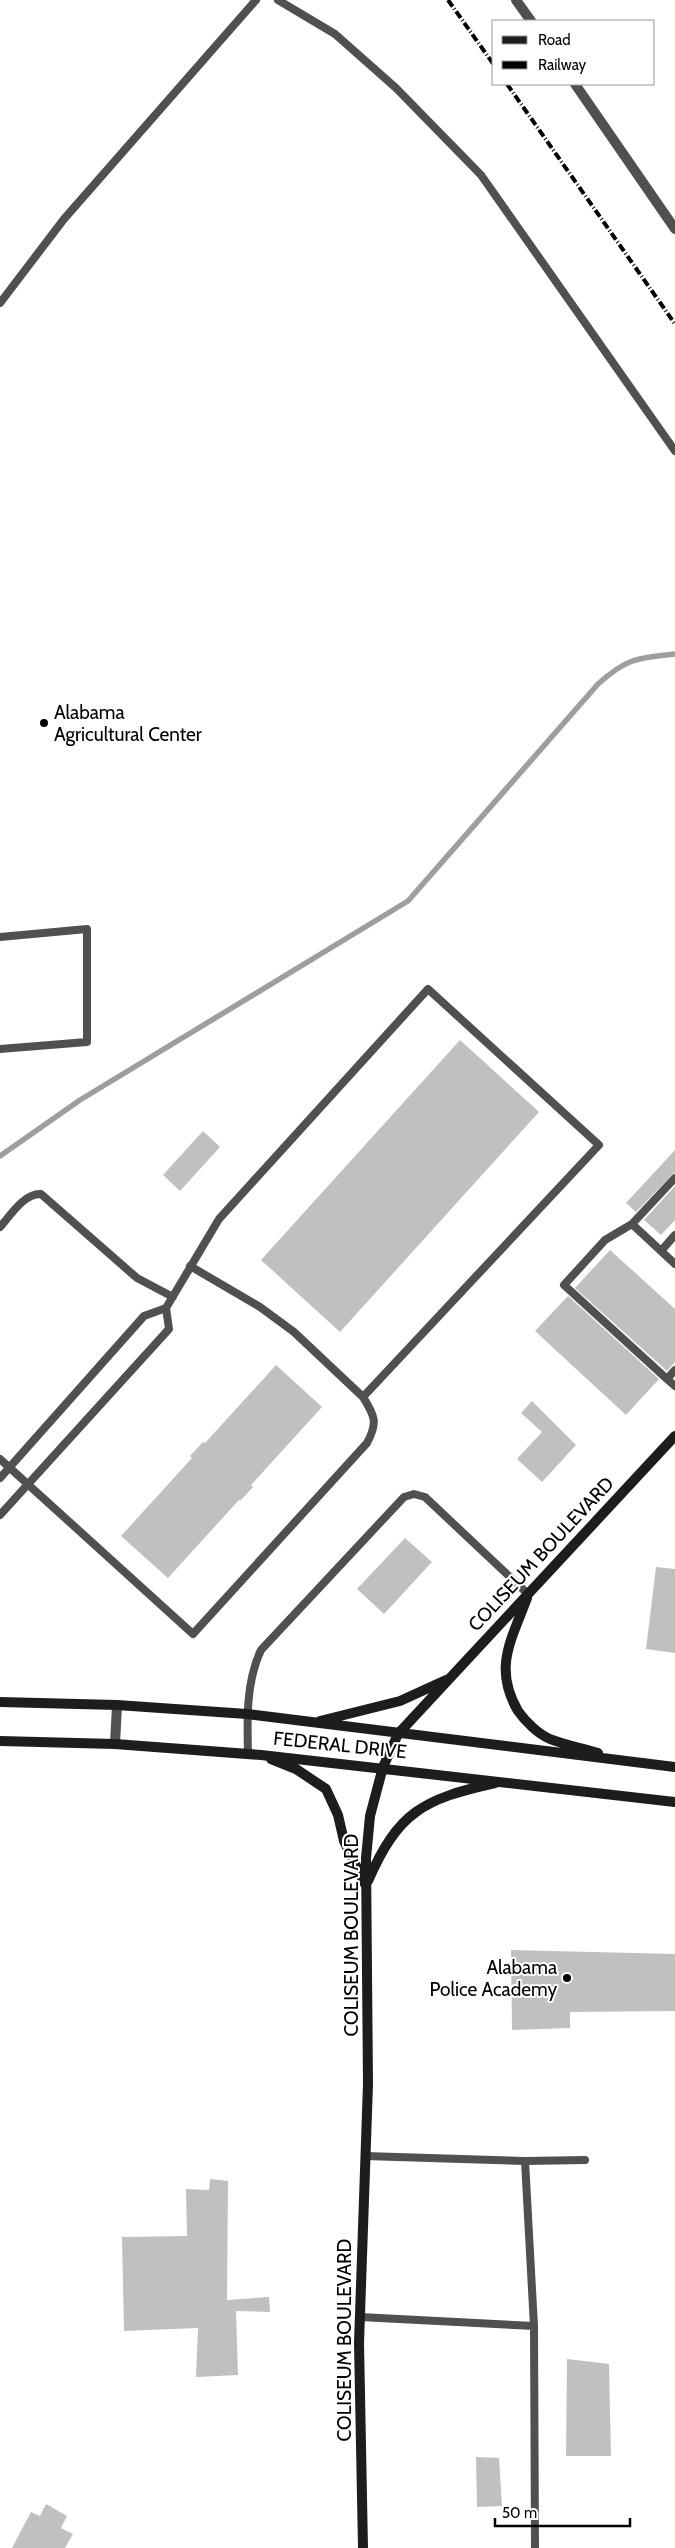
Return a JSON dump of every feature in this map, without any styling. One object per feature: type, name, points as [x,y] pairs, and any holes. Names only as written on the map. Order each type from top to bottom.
[{"type":"main road","name":"COLISEUM BOULEVARD","points":[[363,2548],[360,2318],[368,2084],[367,1837],[383,1767],[398,1734],[675,1436]]},
{"type":"main road","points":[[528,1594],[510,1645],[504,1670],[508,1693],[523,1719],[548,1738],[628,1761],[675,1767]]},
{"type":"main road","points":[[314,1722],[400,1701],[451,1677]]},
{"type":"main road","name":"FEDERAL DRIVE","points":[[0,1702],[117,1705],[247,1714],[628,1761]]},
{"type":"main road","name":"FEDERAL DRIVE","points":[[0,1741],[115,1744],[261,1755],[383,1767],[675,1802]]},
{"type":"main road","points":[[261,1755],[296,1769],[326,1789],[338,1815],[344,1840],[366,1887]]},
{"type":"main road","points":[[366,1887],[382,1850],[412,1814],[444,1795],[504,1781]]},
{"type":"street","points":[[516,0],[530,20]]},
{"type":"street","points":[[575,85],[675,229]]},
{"type":"street","points":[[115,1744],[117,1705]]},
{"type":"lane","points":[[0,303],[64,219],[256,0]]},
{"type":"lane","points":[[278,0],[336,34],[396,88],[481,175],[675,451]]},
{"type":"lane","points":[[0,937],[87,930],[87,1042],[0,1050]]},
{"type":"lane","points":[[0,1515],[169,1329],[166,1308],[219,1218],[428,989],[599,1145],[363,1397]]},
{"type":"lane","points":[[675,1178],[632,1224],[605,1240],[564,1285],[675,1386]]},
{"type":"lane","points":[[0,1227],[28,1197],[34,1193],[41,1194],[125,1269],[137,1278],[172,1297]]},
{"type":"lane","points":[[632,1224],[675,1264]]},
{"type":"lane","points":[[661,1251],[675,1235]]},
{"type":"lane","points":[[0,1459],[193,1634],[367,1443],[374,1431],[374,1414],[363,1397],[294,1332],[260,1307],[190,1266]]},
{"type":"lane","points":[[0,1478],[144,1316],[166,1308]]},
{"type":"lane","points":[[668,1378],[675,1370]]},
{"type":"lane","points":[[248,1754],[247,1714],[253,1667],[261,1650],[404,1498],[414,1494],[425,1497],[528,1594]]},
{"type":"lane","points":[[365,2156],[525,2161],[585,2160]]},
{"type":"lane","points":[[525,2161],[534,2326],[535,2548]]},
{"type":"lane","points":[[360,2318],[534,2326]]},
{"type":"building","points":[[460,1040],[539,1112],[340,1332],[261,1260]]},
{"type":"building","points":[[203,1131],[220,1147],[180,1191],[163,1175]]},
{"type":"building","points":[[675,1150],[675,1172],[636,1212],[626,1203]]},
{"type":"building","points":[[675,1186],[675,1220],[661,1235],[644,1220]]},
{"type":"building","points":[[610,1250],[675,1309],[675,1362],[667,1371],[575,1288]]},
{"type":"building","points":[[568,1296],[659,1379],[626,1415],[535,1331]]},
{"type":"building","points":[[276,1365],[322,1407],[251,1485],[253,1487],[168,1578],[121,1536],[192,1458],[190,1456],[203,1442],[205,1443]]},
{"type":"building","points":[[532,1401],[576,1445],[542,1482],[517,1459],[542,1432],[521,1413]]},
{"type":"building","points":[[405,1538],[432,1562],[384,1614],[357,1589]]},
{"type":"building","points":[[656,1567],[675,1569],[675,1653],[646,1649]]},
{"type":"building","points":[[511,1950],[675,1954],[675,2011],[570,2012],[570,2028],[512,2030]]},
{"type":"building","points":[[210,2179],[228,2181],[227,2300],[269,2297],[270,2312],[236,2311],[238,2375],[196,2377],[198,2328],[124,2331],[122,2237],[187,2236],[186,2189],[209,2190]]},
{"type":"building","points":[[567,2359],[609,2364],[611,2456],[566,2456]]},
{"type":"building","points":[[476,2457],[499,2458],[502,2506],[477,2507]]},
{"type":"building","points":[[46,2504],[67,2516],[61,2528],[73,2534],[65,2548],[12,2548],[31,2512],[40,2516]]},
{"type":"waterway","points":[[0,1156],[80,1100],[408,901],[598,684],[625,664],[642,658],[675,654]]},
{"type":"railway","points":[[448,0],[492,62]]},
{"type":"railway","points":[[508,85],[675,324]]},
{"type":"place","name":"Alabama Agricultural Center","points":[[44,723]]},
{"type":"place","name":"Alabama Police Academy","points":[[567,1978]]}]
